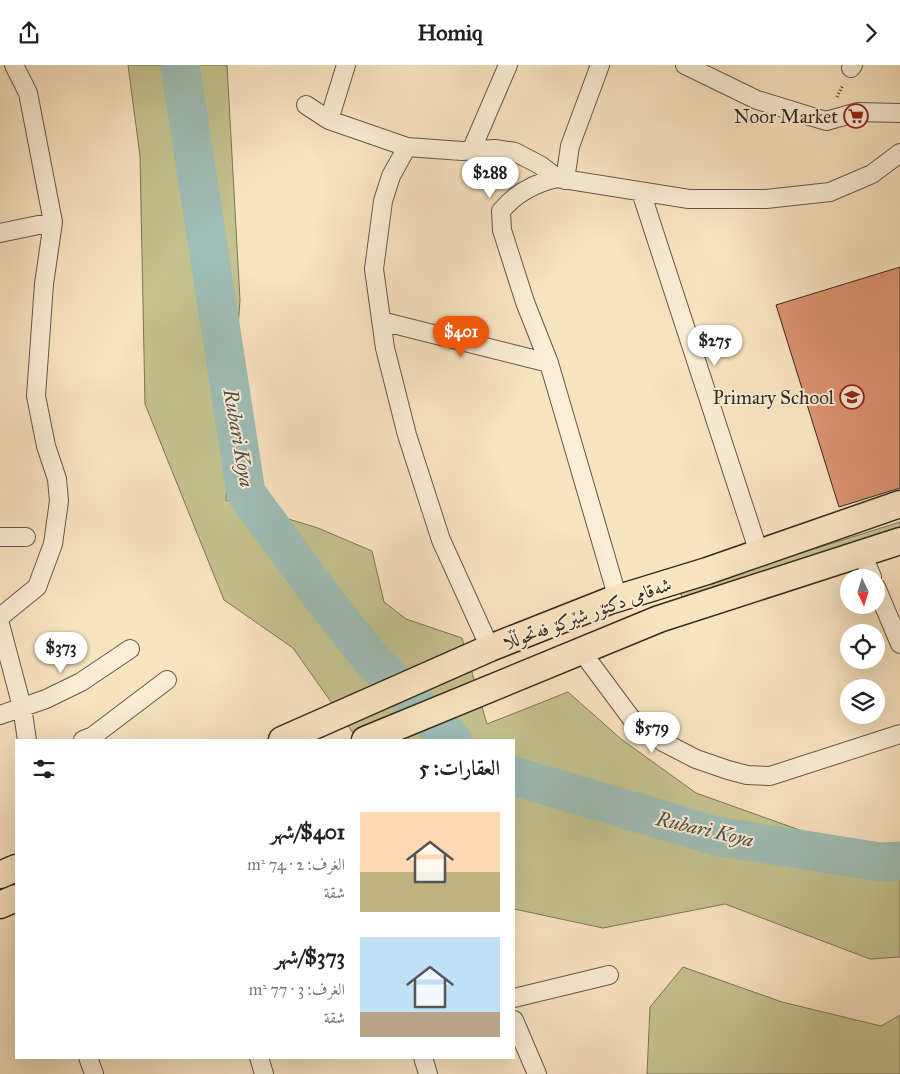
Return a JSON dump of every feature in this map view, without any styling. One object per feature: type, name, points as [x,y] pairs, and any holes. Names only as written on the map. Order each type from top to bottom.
[{"type":"main road","name":"شەقامی دکتۆر شێرکۆ فەتحوڵڵا","points":[[287,737],[485,651],[618,599],[900,504]]},
{"type":"main road","name":"شەقامی دکتۆر شێرکۆ فەتحوڵڵا","points":[[367,739],[659,619],[900,541]]},
{"type":"main road","points":[[649,588],[659,619]]},
{"type":"main road","points":[[0,875],[15,868]]},
{"type":"main road","points":[[0,905],[15,898]]},
{"type":"street","points":[[0,617],[37,587],[53,544],[59,501],[57,479],[46,446],[36,396],[44,284],[53,222],[28,93],[14,65]]},
{"type":"street","points":[[329,120],[346,65]]},
{"type":"street","points":[[471,151],[508,65]]},
{"type":"street","points":[[561,179],[570,146],[600,65]]},
{"type":"street","points":[[684,65],[757,100],[826,121],[858,112],[900,113]]},
{"type":"street","points":[[306,105],[329,120],[407,147],[471,151],[495,149],[515,152],[561,179]]},
{"type":"street","points":[[407,147],[391,176],[383,201],[374,269],[385,348],[407,435],[441,540],[485,651]]},
{"type":"street","points":[[618,599],[549,363],[525,302],[502,230],[501,211],[510,201],[541,181],[561,179],[688,199],[766,199],[830,192],[872,174],[900,153]]},
{"type":"street","points":[[641,192],[759,553]]},
{"type":"street","points":[[0,233],[53,222]]},
{"type":"street","points":[[381,321],[549,363]]},
{"type":"street","points":[[0,537],[26,537]]},
{"type":"street","points":[[862,553],[869,569]]},
{"type":"street","points":[[885,608],[900,644]]},
{"type":"street","points":[[0,624],[22,707],[27,739]]},
{"type":"street","points":[[0,715],[46,699],[81,682],[130,649]]},
{"type":"street","points":[[582,652],[631,718],[663,742],[696,759],[747,775],[770,777],[900,734]]},
{"type":"street","points":[[86,739],[93,736],[167,680]]},
{"type":"street","points":[[515,998],[609,975]]},
{"type":"street","points":[[515,1022],[537,1074]]},
{"type":"street","points":[[89,1059],[94,1074]]},
{"type":"street","points":[[260,1059],[264,1074]]},
{"type":"street","points":[[424,1059],[428,1074]]},
{"type":"path","points":[[826,121],[852,67]]},
{"type":"shaded area","points":[[128,65],[227,65],[240,300],[226,500],[318,528],[372,551],[384,602],[406,619],[462,638],[487,724],[568,692],[621,739],[696,793],[864,853],[900,851],[900,957],[870,959],[725,904],[603,928],[515,909],[515,739],[357,739],[293,648],[224,600],[145,404],[140,156]]},
{"type":"shaded area","points":[[900,522],[900,528],[682,598],[680,591]]},
{"type":"shaded area","points":[[683,967],[782,1002],[881,1026],[900,1015],[900,1074],[647,1074],[650,1007]]},
{"type":"building","name":"Primary School","points":[[900,267],[900,488],[839,507],[776,305]]},
{"type":"waterway","name":"Rubari Koya","points":[[180,65],[246,493],[326,602],[372,660],[451,739]]},
{"type":"waterway","name":"Rubari Koya","points":[[515,776],[716,836],[880,862],[900,861]]},
{"type":"place","name":"Noor Market","points":[[856,116]]},
{"type":"place","name":"Primary School","points":[[852,397]]}]
